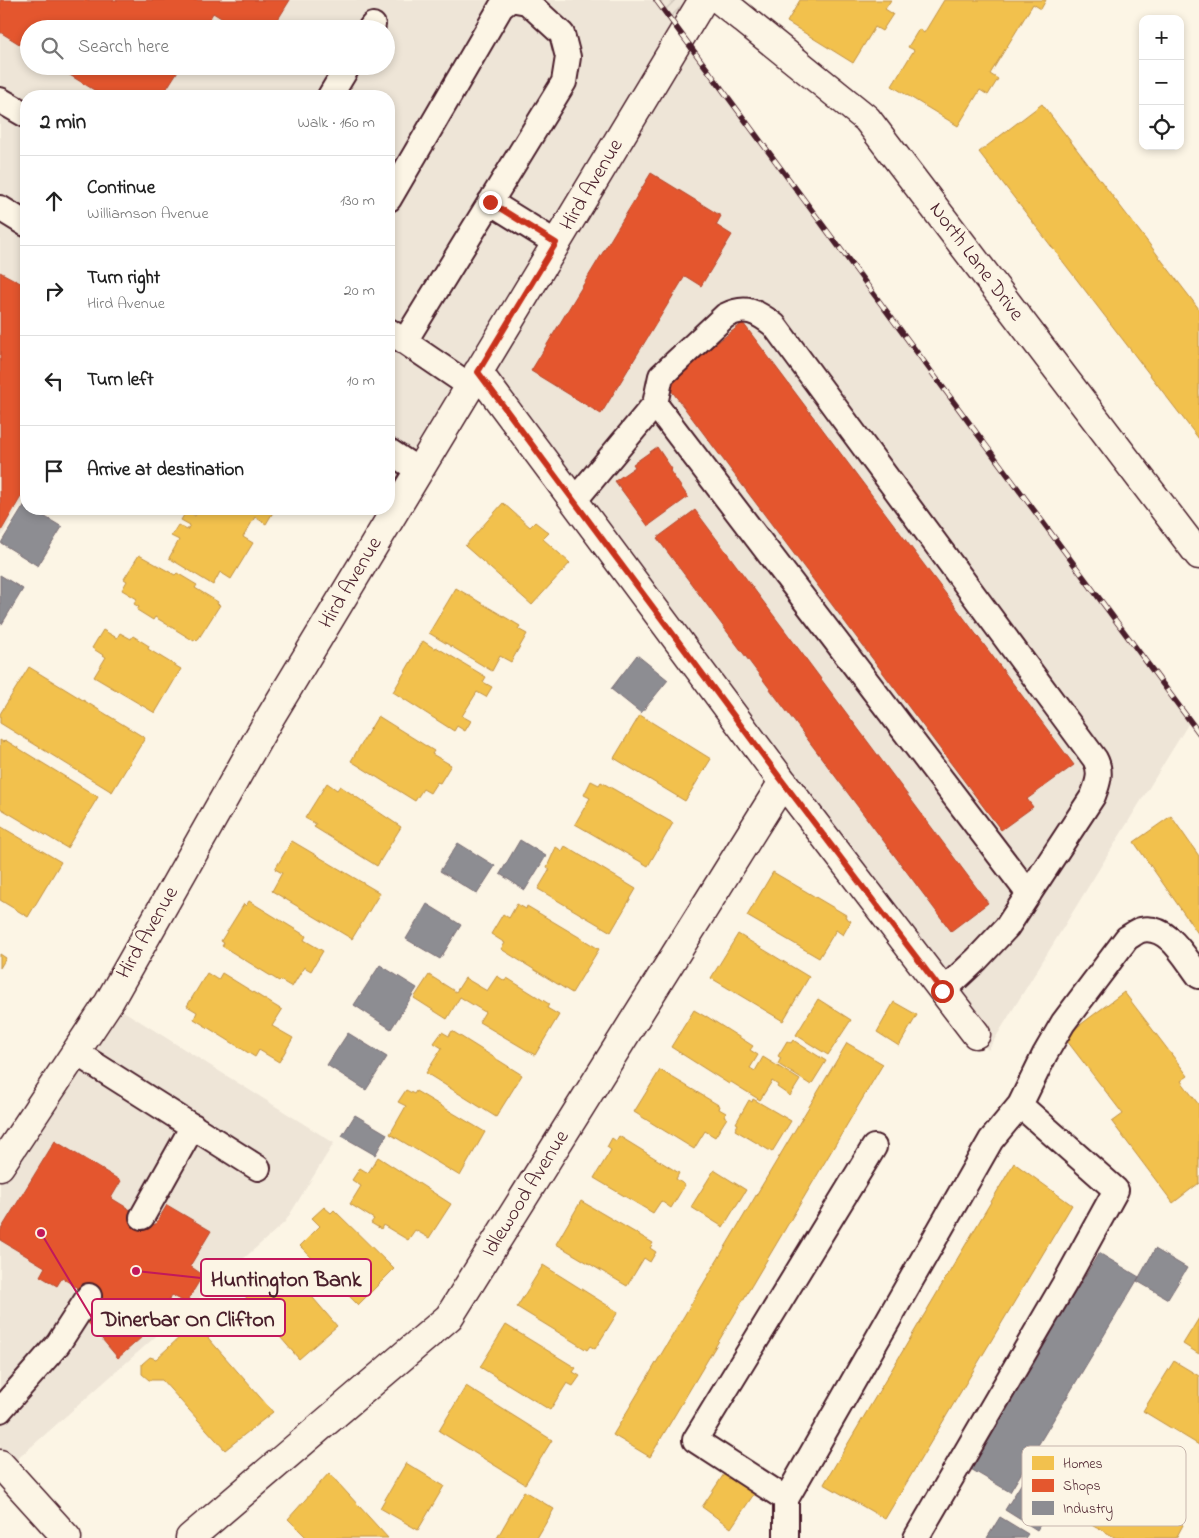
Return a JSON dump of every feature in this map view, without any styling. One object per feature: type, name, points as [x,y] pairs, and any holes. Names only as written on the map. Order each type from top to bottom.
[{"type":"street","name":"Hird Avenue","points":[[395,508],[703,0]]},
{"type":"street","name":"North Lane Drive","points":[[720,0],[867,119],[1199,555]]},
{"type":"street","points":[[474,379],[574,501],[783,782],[976,1034]]},
{"type":"street","name":"Hird Avenue","points":[[0,1166],[109,1002],[268,721],[391,515]]},
{"type":"street","name":"Idlewood Avenue","points":[[190,1538],[449,1317],[783,782]]},
{"type":"street","points":[[0,1464],[67,1538]]},
{"type":"lane","points":[[395,189],[501,7],[510,0]]},
{"type":"lane","points":[[474,379],[397,336],[490,202],[564,82],[568,57],[562,34],[527,2],[516,0]]},
{"type":"lane","points":[[334,90],[343,75]]},
{"type":"lane","points":[[0,100],[20,112]]},
{"type":"lane","points":[[490,202],[556,243]]},
{"type":"lane","points":[[0,208],[20,220]]},
{"type":"lane","points":[[574,501],[656,404],[661,376],[725,316],[735,310],[747,310],[761,315],[774,325],[1100,768],[1093,796],[1008,927],[942,991]]},
{"type":"lane","points":[[656,404],[1029,894]]},
{"type":"lane","points":[[395,455],[418,470]]},
{"type":"lane","points":[[786,1538],[786,1499],[991,1140],[1020,1105],[1045,1054],[1063,1023],[1127,938],[1141,930],[1160,931],[1173,943],[1199,976]]},
{"type":"lane","points":[[75,1052],[258,1168]]},
{"type":"lane","points":[[916,1538],[1066,1281],[1116,1190],[1020,1105]]},
{"type":"lane","points":[[142,1217],[193,1126]]},
{"type":"lane","points":[[786,1499],[696,1440],[874,1147]]},
{"type":"lane","points":[[0,1410],[58,1344],[89,1296]]},
{"type":"shaded area","points":[[0,0],[656,0],[1190,721],[988,1050],[478,373],[395,509],[395,90],[20,90],[20,506],[0,539]]},
{"type":"shaded area","points":[[656,0],[703,0],[682,35]]},
{"type":"shaded area","points":[[380,515],[391,515],[388,520]]},
{"type":"shaded area","points":[[109,1002],[334,1143],[285,1222],[5,1470],[0,1464],[0,1166]]},
{"type":"building: Homes","points":[[800,0],[891,0],[885,9],[893,14],[882,31],[875,27],[853,63],[787,22]]},
{"type":"building: Homes","points":[[944,0],[1046,0],[1041,9],[1033,4],[990,74],[998,79],[988,95],[980,90],[958,126],[892,86],[914,50],[908,47],[919,29],[924,33]]},
{"type":"building: Homes","points":[[1042,104],[1199,309],[1199,439],[979,152]]},
{"type":"building: Homes","points":[[503,503],[530,527],[535,522],[549,533],[543,539],[570,563],[532,605],[465,546]]},
{"type":"building: Homes","points":[[184,515],[271,515],[266,524],[255,517],[243,537],[253,543],[231,579],[220,572],[213,585],[169,558],[179,540],[171,536],[178,525],[187,530],[190,525],[181,520]]},
{"type":"building: Homes","points":[[139,555],[175,575],[177,573],[197,585],[195,588],[218,602],[217,604],[220,605],[197,641],[155,617],[153,620],[137,610],[139,607],[134,604],[137,599],[122,590],[127,581],[124,579]]},
{"type":"building: Homes","points":[[456,588],[520,626],[518,629],[527,634],[511,662],[500,656],[492,671],[429,633]]},
{"type":"building: Homes","points":[[103,630],[117,638],[120,633],[131,639],[133,636],[149,646],[148,649],[181,669],[155,713],[94,677],[106,657],[92,648]]},
{"type":"building: Homes","points":[[423,641],[486,677],[483,682],[492,687],[486,697],[477,692],[462,716],[471,721],[465,731],[457,726],[454,731],[393,692]]},
{"type":"building: Homes","points":[[29,667],[145,738],[112,792],[0,723],[0,714]]},
{"type":"building: Homes","points":[[640,715],[711,759],[685,801],[614,758]]},
{"type":"building: Homes","points":[[378,716],[434,751],[432,754],[451,765],[440,783],[437,782],[430,793],[423,789],[415,801],[351,761]]},
{"type":"building: Homes","points":[[0,740],[3,742],[5,740],[98,797],[67,848],[0,808]]},
{"type":"building: Homes","points":[[591,781],[599,785],[601,782],[673,823],[648,866],[575,824],[590,798],[584,795]]},
{"type":"building: Homes","points":[[327,783],[337,790],[340,786],[401,827],[377,866],[314,827],[316,824],[305,818]]},
{"type":"building: Homes","points":[[1171,816],[1199,856],[1199,935],[1134,842]]},
{"type":"building: Homes","points":[[0,826],[61,862],[28,917],[0,900]]},
{"type":"building: Homes","points":[[292,841],[380,893],[352,939],[272,891],[282,873],[275,869]]},
{"type":"building: Homes","points":[[565,846],[636,889],[611,932],[538,889],[550,869],[547,867],[556,847],[562,851]]},
{"type":"building: Homes","points":[[773,872],[846,915],[845,917],[851,921],[843,935],[836,930],[819,958],[747,916]]},
{"type":"building: Homes","points":[[249,901],[306,936],[304,940],[323,951],[311,971],[304,967],[292,987],[222,946],[224,943],[221,941],[244,904],[246,906]]},
{"type":"building: Homes","points":[[517,904],[526,909],[527,906],[599,949],[572,993],[501,949],[505,943],[491,934],[503,914],[509,918]]},
{"type":"building: Homes","points":[[738,934],[809,977],[783,1021],[711,978]]},
{"type":"building: Homes","points":[[0,954],[6,958],[0,968]]},
{"type":"building: Homes","points":[[207,973],[218,980],[222,973],[282,1010],[272,1026],[293,1038],[279,1062],[259,1050],[255,1057],[194,1019],[197,1012],[187,1006]]},
{"type":"building: Homes","points":[[429,975],[456,992],[465,978],[487,991],[497,976],[505,981],[507,978],[549,1004],[547,1008],[559,1015],[535,1055],[479,1022],[485,1012],[460,997],[447,1019],[414,998]]},
{"type":"building: Homes","points":[[1124,992],[1188,1076],[1181,1081],[1199,1105],[1199,1183],[1173,1203],[1112,1122],[1123,1114],[1064,1037]]},
{"type":"building: Homes","points":[[818,999],[851,1020],[828,1055],[796,1035]]},
{"type":"building: Homes","points":[[894,1002],[917,1015],[899,1046],[877,1032]]},
{"type":"building: Homes","points":[[694,1010],[753,1046],[750,1050],[758,1055],[750,1068],[755,1071],[763,1057],[800,1080],[790,1096],[772,1081],[760,1100],[731,1082],[729,1084],[671,1047]]},
{"type":"building: Homes","points":[[452,1031],[522,1075],[496,1117],[426,1073],[442,1048],[434,1043],[442,1032],[449,1036]]},
{"type":"building: Homes","points":[[793,1040],[826,1061],[811,1085],[778,1064],[781,1058],[778,1056],[787,1041],[791,1043]]},
{"type":"building: Homes","points":[[847,1043],[883,1064],[650,1457],[613,1435]]},
{"type":"building: Homes","points":[[660,1070],[720,1106],[719,1109],[726,1113],[724,1116],[727,1118],[715,1137],[705,1131],[694,1149],[634,1112]]},
{"type":"building: Homes","points":[[406,1090],[414,1094],[416,1091],[485,1132],[460,1176],[390,1134],[406,1106],[398,1102]]},
{"type":"building: Homes","points":[[753,1099],[791,1121],[772,1152],[735,1130],[738,1124],[736,1123],[749,1100],[752,1102]]},
{"type":"building: Homes","points":[[619,1136],[679,1173],[676,1179],[685,1185],[671,1208],[661,1201],[653,1213],[594,1178],[611,1150],[607,1147],[612,1138],[616,1141]]},
{"type":"building: Homes","points":[[378,1157],[451,1204],[429,1238],[415,1230],[408,1240],[383,1225],[381,1229],[371,1223],[374,1219],[350,1204],[361,1186],[352,1180],[360,1168],[368,1173]]},
{"type":"building: Homes","points":[[1014,1163],[1072,1205],[885,1519],[824,1484]]},
{"type":"building: Homes","points":[[714,1170],[746,1190],[723,1227],[691,1207]]},
{"type":"building: Homes","points":[[581,1201],[653,1243],[650,1248],[656,1252],[650,1262],[644,1258],[627,1286],[556,1244]]},
{"type":"building: Homes","points":[[324,1207],[331,1213],[334,1210],[394,1269],[358,1305],[300,1246],[320,1226],[312,1218]]},
{"type":"building: Homes","points":[[273,1261],[279,1267],[284,1264],[337,1326],[299,1359],[245,1296],[269,1275],[265,1268]]},
{"type":"building: Homes","points":[[543,1265],[618,1312],[595,1349],[590,1346],[587,1350],[517,1307]]},
{"type":"building: Homes","points":[[1199,1318],[1199,1354],[1183,1344]]},
{"type":"building: Homes","points":[[195,1323],[273,1412],[225,1450],[162,1380],[149,1380],[142,1374],[142,1364],[150,1357],[156,1359]]},
{"type":"building: Homes","points":[[506,1325],[576,1368],[573,1372],[580,1376],[573,1386],[567,1383],[550,1410],[480,1367]]},
{"type":"building: Homes","points":[[1174,1361],[1199,1376],[1199,1445],[1143,1411]]},
{"type":"building: Homes","points":[[466,1386],[552,1440],[525,1484],[439,1431]]},
{"type":"building: Homes","points":[[406,1463],[444,1486],[418,1530],[380,1508]]},
{"type":"building: Homes","points":[[329,1473],[388,1538],[307,1538],[288,1519]]},
{"type":"building: Homes","points":[[724,1474],[754,1494],[731,1528],[702,1507]]},
{"type":"building: Homes","points":[[524,1491],[554,1509],[537,1538],[497,1538]]},
{"type":"building: Homes","points":[[1095,1526],[1182,1526],[1176,1538],[1116,1538]]},
{"type":"building: Shops","points":[[0,0],[290,0],[278,20],[224,20],[213,13],[209,20],[20,20],[20,44],[0,32]]},
{"type":"building: Shops","points":[[70,75],[175,75],[166,90],[94,90]]},
{"type":"building: Shops","points":[[651,173],[721,216],[716,225],[732,235],[701,286],[685,276],[601,414],[531,371]]},
{"type":"building: Shops","points":[[0,272],[20,283],[20,498],[0,533]]},
{"type":"building: Shops","points":[[743,323],[1074,765],[1027,799],[1033,807],[1001,830],[665,382]]},
{"type":"building: Shops","points":[[657,447],[672,469],[670,471],[688,497],[648,526],[615,481],[635,467],[633,464]]},
{"type":"building: Shops","points":[[695,510],[988,903],[951,931],[657,538]]},
{"type":"building: Shops","points":[[55,1141],[121,1181],[111,1198],[155,1225],[167,1205],[211,1231],[190,1266],[203,1275],[186,1303],[172,1295],[149,1331],[118,1358],[86,1320],[98,1301],[62,1278],[57,1286],[40,1276],[45,1267],[0,1240],[0,1231]]},
{"type":"building: Industry","points":[[20,512],[20,515],[42,515],[62,527],[38,566],[1,543]]},
{"type":"building: Industry","points":[[0,575],[23,589],[2,624],[0,623]]},
{"type":"building: Industry","points":[[637,655],[668,680],[641,713],[611,689]]},
{"type":"building: Industry","points":[[520,840],[546,856],[525,890],[500,874]]},
{"type":"building: Industry","points":[[458,843],[495,866],[477,894],[440,871]]},
{"type":"building: Industry","points":[[427,904],[461,925],[440,959],[406,939]]},
{"type":"building: Industry","points":[[380,965],[417,988],[391,1029],[354,1005]]},
{"type":"building: Industry","points":[[348,1033],[387,1057],[366,1090],[327,1065]]},
{"type":"building: Industry","points":[[355,1115],[387,1134],[375,1155],[342,1136]]},
{"type":"building: Industry","points":[[1155,1249],[1187,1268],[1168,1299],[1137,1281]]},
{"type":"building: Industry","points":[[1099,1253],[1139,1277],[1038,1446],[1022,1446],[1022,1472],[1010,1492],[969,1468]]},
{"type":"building: Industry","points":[[1022,1483],[1022,1521],[1005,1510]]},
{"type":"building: Industry","points":[[1000,1517],[1028,1534],[1025,1538],[987,1538]]},
{"type":"building: Industry","points":[[1031,1526],[1039,1526],[1037,1530]]},
{"type":"railway","points":[[656,0],[1199,733]]},
{"type":"place","name":"Dinerbar On Clifton","points":[[41,1233]]},
{"type":"place","name":"Huntington Bank","points":[[136,1271]]},
{"type":"route","points":[[490,202],[556,243],[478,372],[783,782],[942,991]]}]
